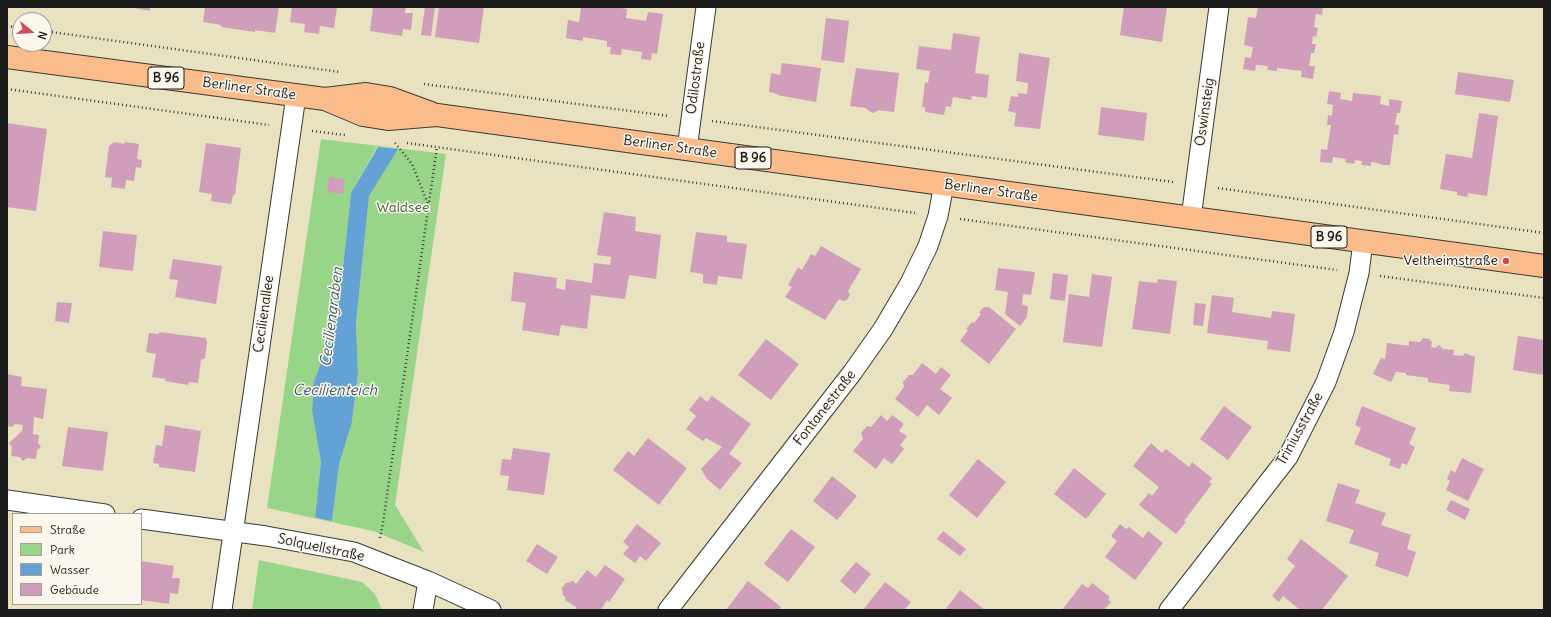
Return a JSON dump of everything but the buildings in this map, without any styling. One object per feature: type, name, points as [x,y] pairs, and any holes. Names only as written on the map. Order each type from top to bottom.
[{"type":"main road","name":"Berliner Straße","points":[[7,57],[325,100],[366,94],[390,98],[437,115],[1544,266]]},
{"type":"street","name":"Odilostraße","points":[[686,149],[706,7]]},
{"type":"street","name":"Oswinsteig","points":[[1190,218],[1219,7]]},
{"type":"street","name":"Cecilienallee","points":[[222,610],[296,96]]},
{"type":"street","name":"Fontanestraße","points":[[668,610],[852,373],[883,329],[910,283],[928,246],[938,216],[944,184]]},
{"type":"street","name":"Triniusstraße","points":[[1169,610],[1288,457],[1326,382],[1344,332],[1359,273],[1363,242]]},
{"type":"street","points":[[7,500],[98,513]]},
{"type":"street","name":"Solquellstraße","points":[[142,519],[266,536],[354,552],[428,581],[491,610]]},
{"type":"street","points":[[423,610],[428,581]]},
{"type":"path","points":[[7,89],[269,125]]},
{"type":"path","points":[[705,120],[1171,182]]},
{"type":"path","points":[[316,131],[351,135]]},
{"type":"path","points":[[429,205],[412,164],[393,141],[921,214]]},
{"type":"path","points":[[374,560],[383,523],[437,147]]},
{"type":"path","points":[[1218,188],[1544,233]]},
{"type":"path","points":[[957,219],[1344,271]]},
{"type":"path","points":[[1377,276],[1544,298]]},
{"type":"green space","name":"Waldsee","points":[[321,139],[446,154],[395,505],[424,552],[373,531],[267,508]],"holes":[[[377,147],[397,149],[369,196],[356,324],[358,373],[352,422],[339,465],[332,520],[321,519],[315,517],[321,462],[312,411],[314,381],[337,322],[351,193]]]},
{"type":"green space","points":[[259,560],[362,582],[375,594],[382,610],[252,610]]},
{"type":"water","name":"Cecilienteich","points":[[378,147],[398,149],[369,196],[356,324],[358,373],[352,422],[339,465],[332,521],[315,517],[321,462],[312,411],[314,381],[337,322],[351,193]]},
{"type":"place","name":"Veltheimstraße","points":[[1506,261]]},
{"type":"water label","name":"Ceciliengraben","points":[[332,317]]}]
